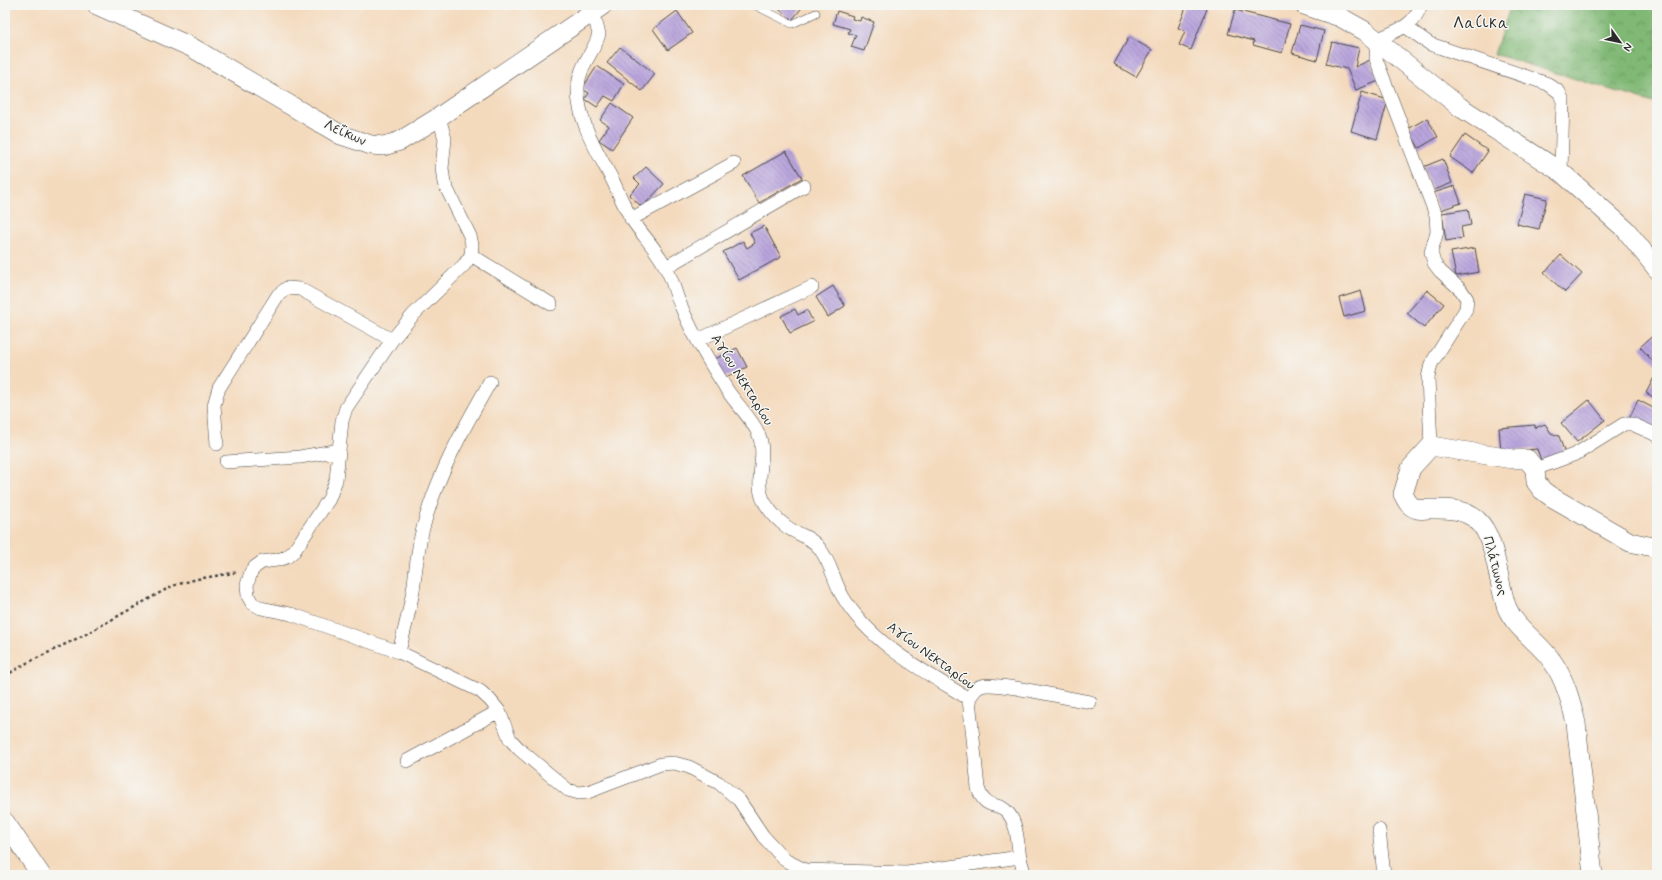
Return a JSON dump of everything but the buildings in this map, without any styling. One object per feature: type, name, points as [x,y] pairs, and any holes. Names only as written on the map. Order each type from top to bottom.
[{"type":"street","name":"Λεΐκων","points":[[97,5],[196,50],[285,100],[327,127],[358,142],[378,146],[395,143],[439,117],[596,10]]},
{"type":"street","points":[[1304,5],[1348,20],[1377,40],[1460,107],[1561,172],[1626,230],[1657,269]]},
{"type":"street","points":[[1377,40],[1406,27],[1418,14],[1421,5]]},
{"type":"street","name":"Αγίου Νεκταρίου","points":[[596,10],[596,23],[600,34],[584,63],[579,78],[578,96],[580,112],[631,219],[666,267],[681,307],[698,340],[725,387],[748,416],[759,436],[763,454],[760,487],[765,504],[775,517],[787,527],[810,539],[820,548],[843,596],[855,613],[873,633],[909,662],[969,699],[978,788],[981,798],[988,804],[1000,807],[1008,813],[1014,821],[1020,857],[1025,875]]},
{"type":"street","points":[[1406,27],[1430,44],[1548,84],[1559,92],[1563,101],[1561,172]]},
{"type":"street","points":[[1377,40],[1376,59],[1436,216],[1437,232],[1431,252],[1434,263],[1440,271],[1461,290],[1467,299],[1466,309],[1431,364],[1428,378],[1431,446],[1512,459],[1527,459],[1535,469],[1536,482],[1542,490],[1550,496],[1630,542],[1657,548]]},
{"type":"street","points":[[439,117],[445,139],[442,168],[444,183],[470,236],[472,245],[471,255],[465,264],[413,315],[392,340],[346,408],[342,421],[336,480],[329,499],[294,551],[287,557],[262,562],[255,566],[251,572],[247,585],[248,596],[252,602],[261,608],[291,614],[400,652],[480,691],[499,711],[510,739],[519,749],[568,790],[579,793],[588,792],[661,764],[674,763],[689,767],[719,783],[739,800],[763,836],[785,860],[805,870],[907,873],[1020,857]]},
{"type":"street","points":[[631,219],[734,163]]},
{"type":"street","points":[[666,267],[804,186]]},
{"type":"street","points":[[471,255],[551,304]]},
{"type":"street","points":[[698,340],[812,287]]},
{"type":"street","points":[[217,444],[214,405],[219,388],[278,295],[287,288],[300,289],[392,340]]},
{"type":"street","points":[[400,652],[414,584],[417,555],[422,530],[437,489],[461,432],[490,382]]},
{"type":"street","points":[[1535,469],[1576,454],[1624,424],[1632,424],[1657,435]]},
{"type":"street","name":"Πλάτωνος","points":[[1431,446],[1411,468],[1403,494],[1407,503],[1416,509],[1458,510],[1472,515],[1484,527],[1492,544],[1500,588],[1508,610],[1519,626],[1553,661],[1563,680],[1571,702],[1576,723],[1593,875]]},
{"type":"street","points":[[226,462],[300,458],[339,450]]},
{"type":"street","points":[[969,699],[976,688],[987,685],[1090,702]]},
{"type":"street","points":[[406,761],[499,711]]},
{"type":"street","points":[[5,822],[41,875]]},
{"type":"street","points":[[1379,830],[1384,875]]},
{"type":"lane","points":[[754,5],[792,24],[816,13]]},
{"type":"path","points":[[5,676],[25,664],[86,634],[172,586],[197,579],[236,572],[251,572]]},
{"type":"green space","points":[[1511,5],[1657,5],[1657,104],[1494,54]]},
{"type":"district","name":"Λαίικα","points":[[1481,23]]}]
